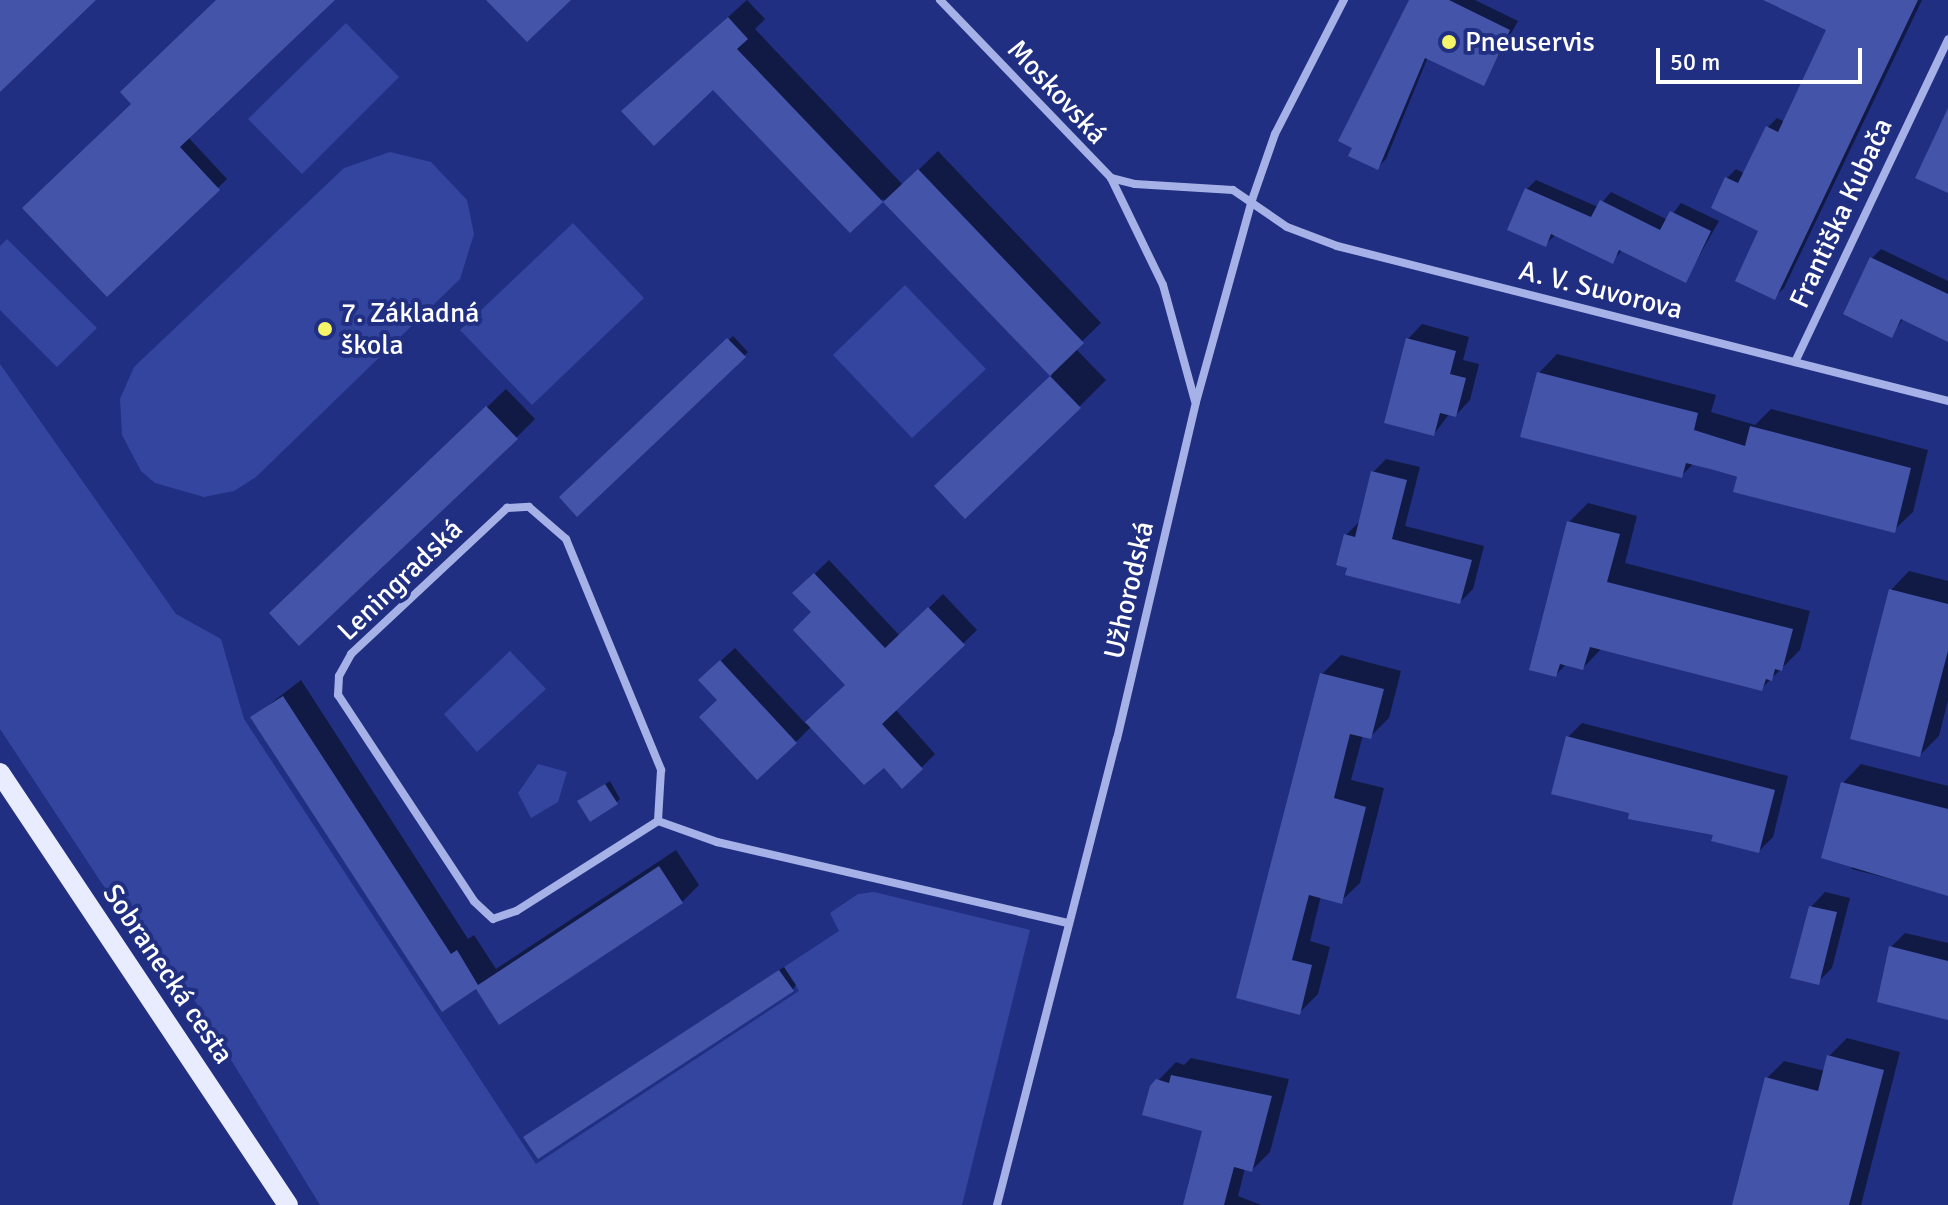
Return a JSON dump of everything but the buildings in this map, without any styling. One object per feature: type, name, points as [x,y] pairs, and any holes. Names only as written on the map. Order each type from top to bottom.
[{"type":"main road","name":"Sobranecká cesta","points":[[0,773],[288,1205]]},
{"type":"street","name":"Moskovská","points":[[940,0],[1111,178],[1163,285],[1196,402]]},
{"type":"street","name":"Užhorodská","points":[[997,1205],[1196,402],[1252,200],[1275,134],[1344,0]]},
{"type":"street","name":"Františka Kubača","points":[[1795,362],[1948,40]]},
{"type":"street","name":"Moskovská","points":[[1111,178],[1233,190],[1252,200]]},
{"type":"street","name":"A. V. Suvorova","points":[[1252,200],[1287,227],[1337,246],[1948,401]]},
{"type":"street","name":"Leningradská","points":[[529,507],[566,539],[655,755],[661,770],[658,821],[516,911],[493,919],[474,901],[338,695],[339,676],[351,654],[507,508],[529,507]]},
{"type":"street","points":[[658,821],[717,842],[1068,923]]},
{"type":"shaded area","points":[[346,23],[399,77],[302,174],[248,119]]},
{"type":"shaded area","points":[[390,152],[431,162],[467,200],[474,234],[460,279],[256,477],[234,491],[204,497],[155,483],[141,471],[122,435],[120,399],[134,367],[344,168]]},
{"type":"shaded area","points":[[573,223],[644,298],[532,405],[460,330]]},
{"type":"shaded area","points":[[7,239],[97,328],[57,367],[0,310],[0,246]]},
{"type":"shaded area","points":[[905,285],[986,369],[912,438],[833,355]]},
{"type":"shaded area","points":[[0,364],[176,614],[221,639],[244,719],[536,1164],[799,991],[784,967],[839,931],[830,913],[858,894],[874,892],[1030,930],[962,1205],[320,1205],[187,988],[134,932],[0,729]]},
{"type":"shaded area","points":[[510,651],[546,689],[477,752],[444,714]]},
{"type":"shaded area","points":[[538,764],[567,772],[558,802],[531,818],[518,793]]},
{"type":"place","name":"Pneuservis","points":[[1449,42]]},
{"type":"place","name":"7. Základná škola","points":[[325,329]]}]
